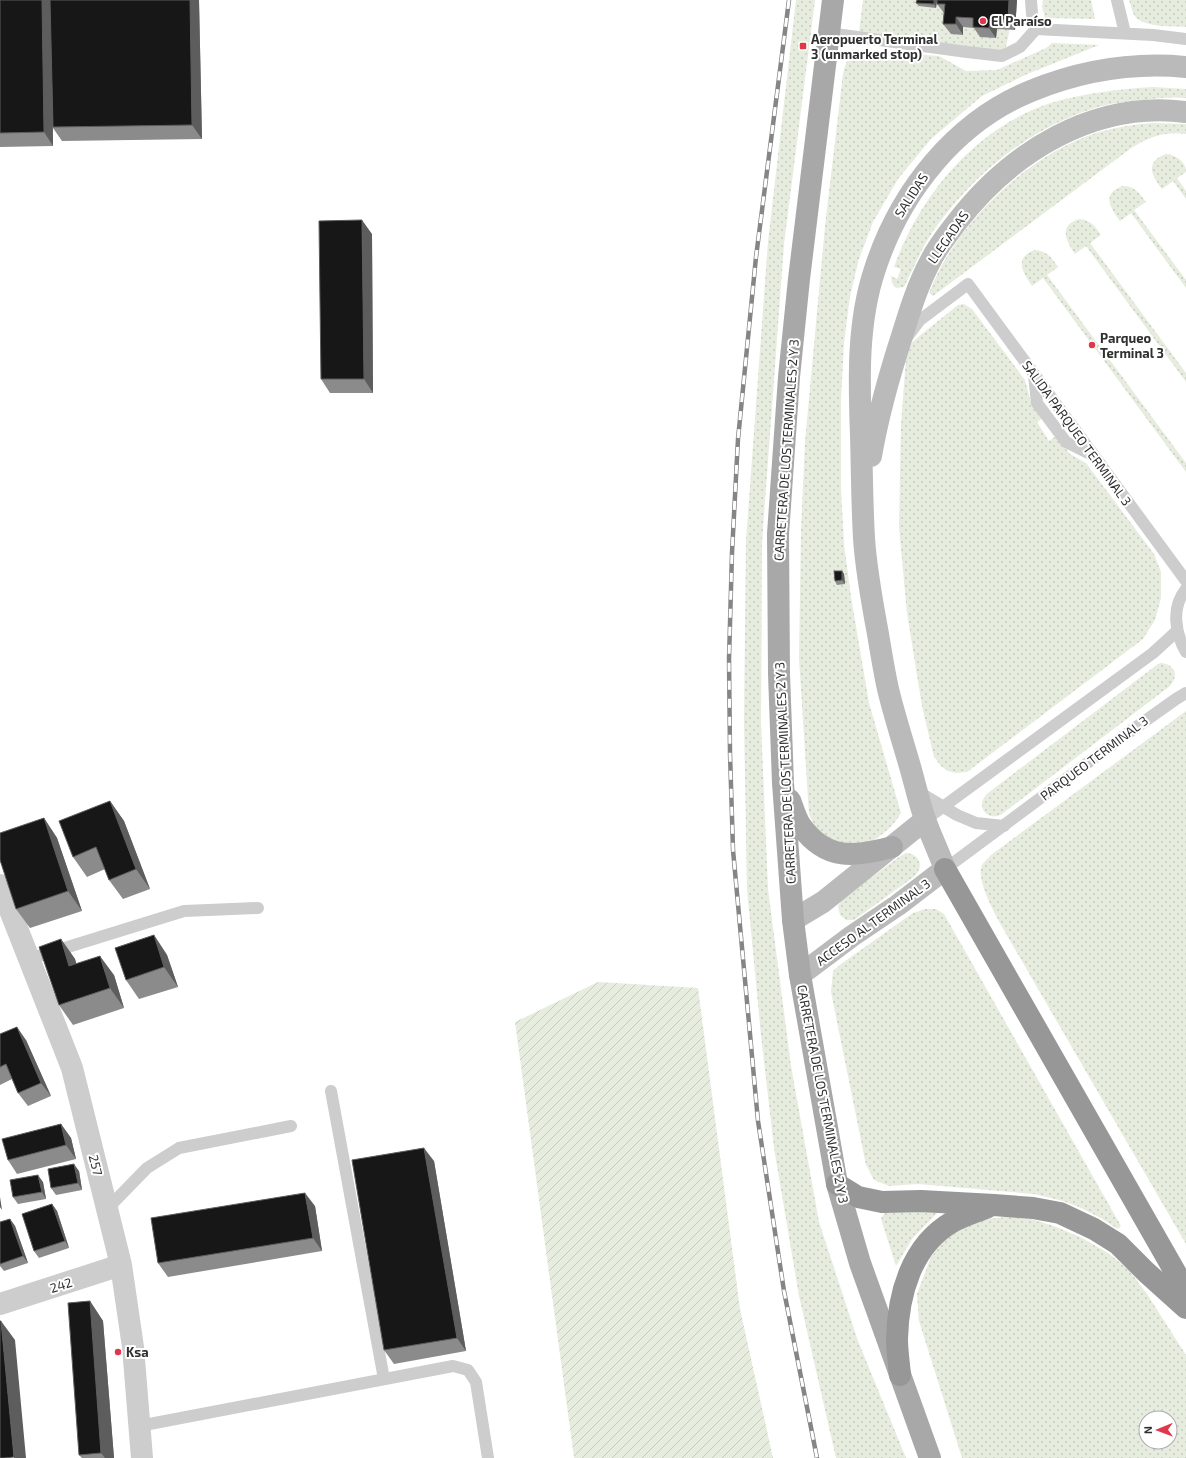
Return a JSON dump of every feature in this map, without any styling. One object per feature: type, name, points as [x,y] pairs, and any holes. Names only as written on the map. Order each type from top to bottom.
[{"type":"highway","points":[[945,869],[1186,1291]]},
{"type":"highway","points":[[837,1184],[858,1197],[876,1201],[921,1201],[994,1205],[1033,1208],[1060,1213],[1094,1229],[1118,1244],[1186,1308]]},
{"type":"highway","points":[[900,1375],[897,1340],[898,1318],[906,1282],[914,1263],[924,1246],[952,1222],[994,1205]]},
{"type":"main road","name":"CARRETERA DE LOS TERMINALES 2 Y 3","points":[[833,0],[812,165],[793,339],[778,534],[779,674],[783,783],[793,920],[800,975],[837,1184],[860,1262],[930,1458]]},
{"type":"main road","name":"SALIDAS","points":[[863,505],[860,400],[861,350],[866,307],[874,271],[885,242],[897,215],[915,187],[933,163],[958,138],[987,114],[1015,98],[1045,85],[1069,77],[1102,70],[1124,67],[1164,65],[1186,67]]},
{"type":"main road","name":"LLEGADAS","points":[[863,505],[877,424],[896,352],[913,298],[931,259],[943,240],[968,208],[1010,166],[1052,139],[1074,128],[1124,112],[1186,112]]},
{"type":"main road","points":[[863,505],[864,539],[870,589],[888,689],[925,820],[945,869]]},
{"type":"main road","points":[[783,783],[800,825],[817,843],[829,851],[843,854],[860,854],[892,847]]},
{"type":"main road","points":[[793,920],[823,902],[925,820]]},
{"type":"main road","name":"ACCESO AL TERMINAL 3","points":[[800,975],[852,936],[898,905],[945,869]]},
{"type":"street","name":"257","points":[[0,884],[72,1068],[121,1265],[133,1347],[142,1458]]},
{"type":"street","name":"242","points":[[0,1304],[121,1265]]},
{"type":"lane","points":[[1031,0],[1032,14],[1036,29]]},
{"type":"lane","points":[[1117,0],[1125,33]]},
{"type":"lane","points":[[828,33],[1002,56],[1020,47],[1036,29]]},
{"type":"lane","points":[[1036,29],[1125,33],[1186,39]]},
{"type":"lane","name":"SALIDA PARQUEO TERMINAL 3","points":[[896,352],[920,320],[968,284],[1186,581]]},
{"type":"lane","points":[[1186,588],[1178,602],[1176,618],[1177,631],[1181,644],[1186,652]]},
{"type":"lane","points":[[925,820],[1152,653],[1177,631]]},
{"type":"lane","name":"PARQUEO TERMINAL 3","points":[[945,869],[1133,729],[1176,698],[1186,693]]},
{"type":"lane","points":[[917,791],[943,807],[976,823],[1004,826]]},
{"type":"lane","points":[[29,959],[184,911],[258,908]]},
{"type":"lane","points":[[331,1091],[384,1379]]},
{"type":"lane","points":[[107,1209],[147,1168],[179,1148],[291,1126]]},
{"type":"lane","points":[[139,1426],[453,1366],[468,1370],[476,1382],[488,1458]]},
{"type":"shaded area","points":[[796,0],[815,0],[784,244],[762,542],[761,723],[768,889],[791,1066],[819,1222],[858,1341],[906,1458],[836,1458],[799,1296],[774,1148],[761,1035],[747,889],[744,720],[746,541],[768,242]]},
{"type":"shaded area","points":[[863,0],[1016,0],[1005,51],[859,32]]},
{"type":"shaded area","points":[[1043,0],[1091,0],[1095,19],[1045,18],[1042,7]]},
{"type":"shaded area","points":[[1129,0],[1186,0],[1186,27],[1158,26],[1144,22],[1134,15]]},
{"type":"shaded area","points":[[1052,43],[1099,45],[1025,75],[982,96],[931,139],[898,179],[873,222],[859,259],[850,296],[844,343],[841,399],[841,489],[844,544],[851,597],[869,703],[901,813],[892,825],[876,839],[865,844],[841,848],[815,827],[809,814],[799,658],[801,530],[805,442],[825,226],[843,74],[849,57],[858,50],[939,56],[966,71],[997,70],[1046,48]]},
{"type":"shaded area","points":[[1153,87],[1186,89],[1186,98],[1154,99],[1109,104],[1074,115],[1030,138],[990,168],[955,203],[929,238],[904,287],[896,288],[892,283],[891,276],[897,279],[901,269],[894,267],[905,240],[919,214],[936,189],[955,166],[977,145],[1001,127],[1026,113],[1054,102],[1103,92]]},
{"type":"shaded area","points":[[1153,123],[1186,124],[1186,134],[1164,134],[1150,138],[1130,149],[933,296],[929,293],[942,265],[955,244],[971,223],[1008,185],[1030,168],[1052,153],[1075,141],[1099,132],[1126,126]]},
{"type":"shaded area","points":[[1166,154],[1179,159],[1186,168],[1186,172],[1177,178],[1186,191],[1186,199],[1173,181],[1162,189],[1155,179],[1152,165],[1159,157]]},
{"type":"shaded area","points":[[1123,186],[1134,189],[1146,202],[1134,210],[1186,280],[1186,288],[1131,213],[1120,221],[1113,211],[1110,197],[1116,189]]},
{"type":"shaded area","points":[[1079,219],[1092,224],[1101,235],[1090,243],[1186,373],[1186,382],[1086,246],[1075,254],[1067,239],[1066,230],[1072,222]]},
{"type":"shaded area","points":[[1035,250],[1046,253],[1056,264],[1058,267],[1047,275],[1186,463],[1186,472],[1043,278],[1032,286],[1023,271],[1022,261],[1028,253]]},
{"type":"shaded area","points":[[964,304],[972,309],[1025,380],[1030,399],[1043,418],[1037,422],[1049,441],[1056,436],[1070,454],[1086,463],[1154,554],[1161,572],[1161,598],[1155,620],[1143,639],[967,772],[956,773],[948,771],[941,766],[934,757],[922,706],[907,613],[899,527],[901,425],[906,358],[912,342],[958,305]]},
{"type":"shaded area","points":[[1161,663],[1170,666],[1174,671],[1175,675],[1170,686],[1002,814],[992,816],[984,811],[982,803],[988,793]]},
{"type":"shaded area","points":[[1186,711],[1186,1244],[1001,925],[990,904],[981,879],[981,872],[982,865],[991,855]]},
{"type":"shaded area","points":[[906,853],[915,856],[919,861],[920,865],[915,876],[854,920],[846,920],[840,915],[838,906],[842,899]]},
{"type":"shaded area","points":[[925,909],[936,909],[944,914],[1121,1226],[1118,1229],[1079,1207],[1063,1201],[1034,1194],[918,1184],[889,1186],[874,1180],[866,1165],[831,992],[833,971],[913,913]]},
{"type":"shaded area","points":[[598,982],[698,988],[740,1309],[773,1458],[574,1458],[515,1022]]},
{"type":"shaded area","points":[[886,1210],[938,1212],[912,1239],[896,1266],[881,1219]]},
{"type":"shaded area","points":[[1007,1217],[1031,1219],[1054,1226],[1082,1238],[1108,1253],[1129,1270],[1147,1294],[1186,1355],[1186,1458],[962,1458],[919,1321],[917,1294],[931,1257],[944,1240],[963,1227],[984,1219]]},
{"type":"building","points":[[0,0],[42,0],[44,132],[0,133]]},
{"type":"building","points":[[50,0],[190,0],[192,125],[53,127]]},
{"type":"building","points":[[917,0],[934,0],[934,4],[916,3]]},
{"type":"building","name":"El Paraíso","points":[[937,0],[1009,0],[1008,20],[990,19],[989,28],[973,27],[973,18],[956,17],[956,24],[943,24],[945,4],[937,4]]},
{"type":"building","points":[[362,220],[364,379],[321,379],[319,221]]},
{"type":"building","points":[[834,571],[842,571],[842,580],[835,581]]},
{"type":"building","points":[[110,801],[136,869],[109,880],[96,847],[73,857],[59,821]]},
{"type":"building","points":[[44,818],[68,891],[16,909],[0,860],[0,833]]},
{"type":"building","points":[[154,935],[164,967],[126,980],[115,948]]},
{"type":"building","points":[[61,939],[69,966],[100,956],[110,988],[59,1005],[39,947]]},
{"type":"building","points":[[17,1027],[41,1083],[18,1093],[6,1064],[0,1067],[0,1034]]},
{"type":"building","points":[[61,1124],[66,1145],[8,1160],[2,1139]]},
{"type":"building","points":[[424,1148],[457,1338],[384,1350],[352,1160]]},
{"type":"building","points":[[74,1164],[78,1183],[51,1188],[48,1169]]},
{"type":"building","points":[[38,1175],[42,1192],[13,1197],[10,1180]]},
{"type":"building","points":[[305,1193],[313,1238],[158,1263],[151,1218]]},
{"type":"building","points":[[52,1204],[65,1241],[34,1251],[22,1214]]},
{"type":"building","points":[[10,1219],[23,1256],[0,1264],[0,1222]]},
{"type":"building","points":[[90,1301],[101,1453],[79,1455],[68,1303]]},
{"type":"building","points":[[0,1321],[14,1457],[4,1458],[0,1458]]},
{"type":"railway","points":[[789,0],[756,257],[738,439],[732,553],[729,659],[730,753],[733,850],[758,1121],[784,1291],[817,1458]]},
{"type":"place","name":"El Paraíso","points":[[983,21]]},
{"type":"place","name":"Aeropuerto Terminal 3 (unmarked stop)","points":[[803,46]]},
{"type":"place","name":"Parqueo Terminal 3","points":[[1092,345]]},
{"type":"place","name":"Ksa","points":[[118,1352]]}]
